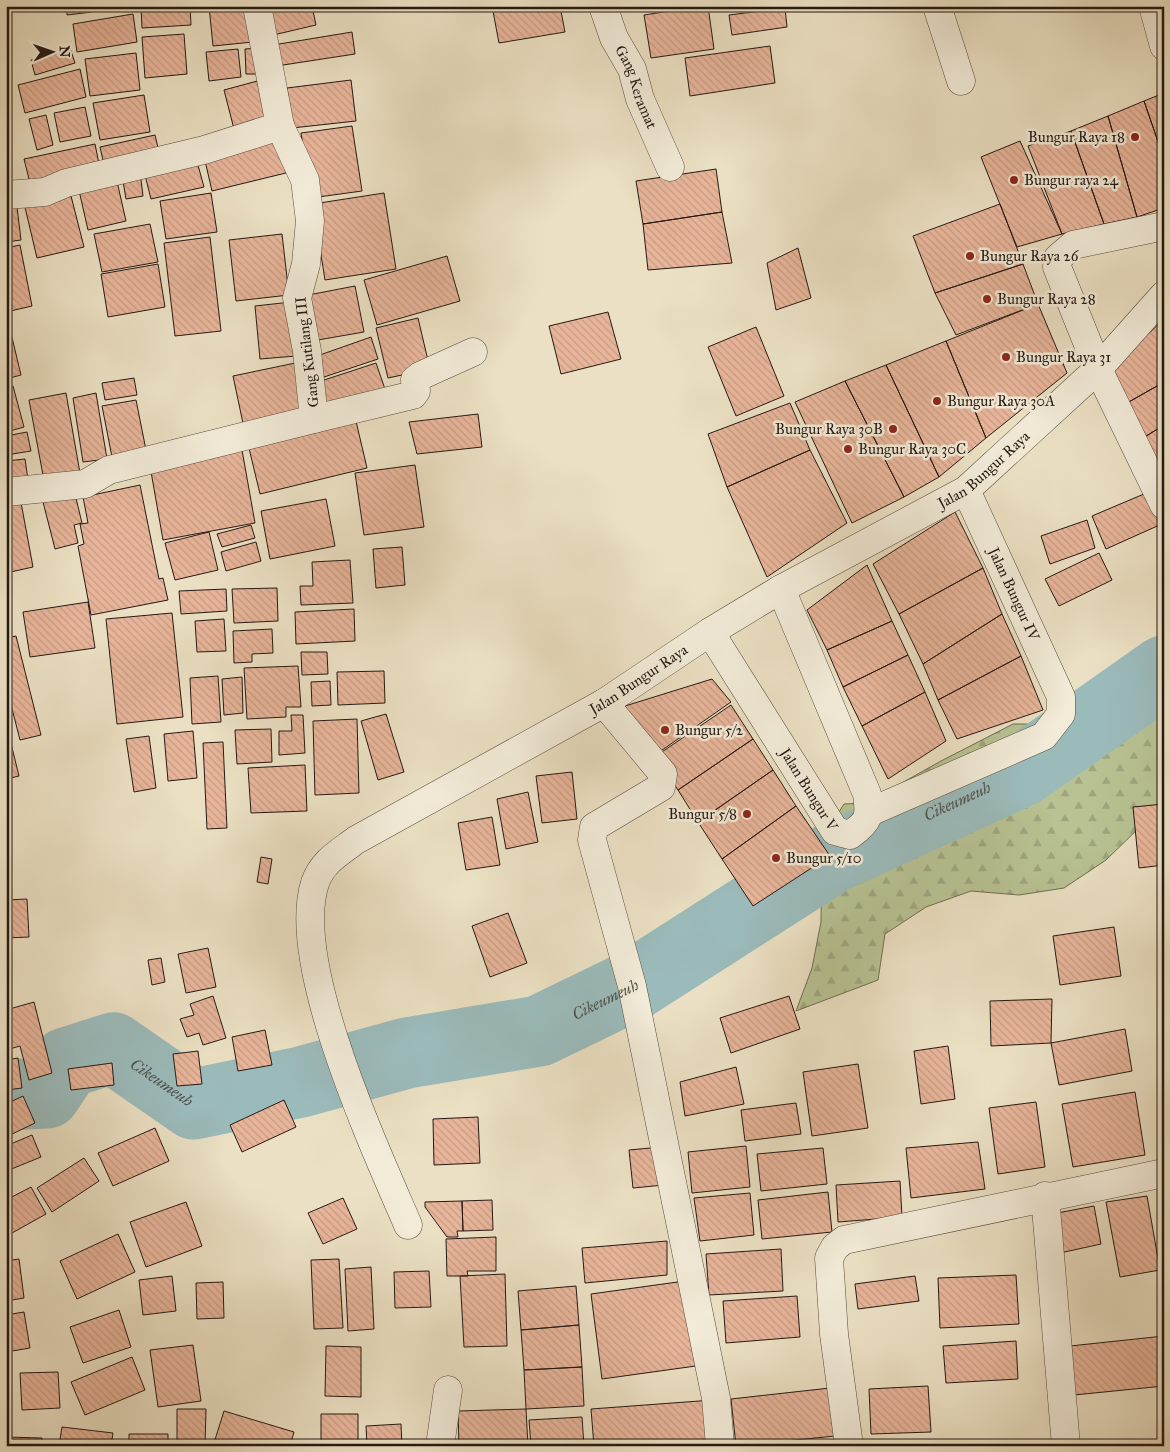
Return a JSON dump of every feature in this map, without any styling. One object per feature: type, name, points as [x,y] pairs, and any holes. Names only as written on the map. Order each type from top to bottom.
[{"type":"street","name":"Gang Kutilang III","points":[[6,492],[85,484],[108,470],[314,419],[307,352],[297,298],[306,264],[310,221],[305,180],[280,126],[257,6]]},
{"type":"street","name":"Gang Keramat","points":[[603,6],[614,38],[632,69],[640,99],[670,168]]},
{"type":"street","points":[[937,6],[961,82]]},
{"type":"street","points":[[1153,6],[1164,46]]},
{"type":"street","points":[[6,195],[45,192],[66,183],[204,150],[280,126]]},
{"type":"street","points":[[1164,226],[1073,245],[1058,258],[1057,267],[1098,369],[1164,505]]},
{"type":"street","name":"Jalan Bungur Raya","points":[[408,1226],[368,1131],[338,1051],[321,994],[310,935],[309,905],[315,882],[325,863],[356,840],[604,703],[710,632],[781,589],[966,490],[1098,369],[1164,295]]},
{"type":"street","points":[[314,419],[413,396],[416,392],[415,380],[420,376],[473,352]]},
{"type":"street","name":"Jalan Bungur IV","points":[[870,812],[1044,736],[1061,714],[1061,697],[966,490]]},
{"type":"street","points":[[781,589],[867,794],[870,812]]},
{"type":"street","name":"Jalan Bungur V","points":[[710,632],[834,831],[850,835],[864,825],[870,812]]},
{"type":"street","points":[[604,703],[662,774],[661,787],[594,827],[592,840],[632,986],[716,1398],[720,1446]]},
{"type":"street","points":[[849,1446],[834,1334],[829,1258],[835,1247],[844,1240],[1045,1196],[1164,1173]]},
{"type":"street","points":[[1045,1196],[1066,1446]]},
{"type":"street","points":[[440,1446],[448,1390]]},
{"type":"green space","points":[[1164,640],[1164,796],[1142,825],[1106,860],[1064,888],[1019,895],[971,891],[926,907],[885,934],[878,980],[796,1011],[812,968],[821,922],[822,839],[844,804],[866,803],[1013,724],[1056,724],[1101,718],[1128,686],[1152,645]]},
{"type":"building","points":[[6,6],[31,6],[31,9],[6,12]]},
{"type":"building","points":[[67,6],[91,6],[92,12],[67,15]]},
{"type":"building","points":[[99,6],[132,6],[132,9],[100,11]]},
{"type":"building","points":[[141,6],[190,6],[191,25],[142,28]]},
{"type":"building","points":[[209,6],[249,6],[253,42],[213,46]]},
{"type":"building","points":[[262,6],[312,6],[316,25],[269,36]]},
{"type":"building","points":[[492,6],[560,6],[565,32],[499,43]]},
{"type":"building","points":[[708,6],[714,49],[651,58],[644,15]]},
{"type":"building","points":[[785,8],[787,27],[732,35],[729,15]]},
{"type":"building","points":[[133,14],[137,42],[77,52],[73,24]]},
{"type":"building","points":[[352,32],[355,54],[270,67],[267,46]]},
{"type":"building","points":[[184,34],[187,74],[145,78],[142,37]]},
{"type":"building","points":[[770,46],[775,83],[690,96],[685,58]]},
{"type":"building","points":[[70,48],[75,63],[35,75],[31,60]]},
{"type":"building","points":[[261,48],[261,74],[246,74],[245,49]]},
{"type":"building","points":[[238,49],[241,77],[209,81],[206,52]]},
{"type":"building","points":[[136,53],[140,90],[90,96],[85,59]]},
{"type":"building","points":[[80,69],[86,97],[25,113],[18,85]]},
{"type":"building","points":[[261,80],[273,123],[235,133],[224,90]]},
{"type":"building","points":[[351,80],[356,121],[292,128],[287,88]]},
{"type":"building","points":[[1164,93],[1164,159],[1144,101]]},
{"type":"building","points":[[144,95],[150,132],[100,140],[93,103]]},
{"type":"building","name":"Bungur Raya 18","points":[[1144,101],[1164,159],[1164,208],[1137,217],[1108,116]]},
{"type":"building","points":[[85,107],[91,136],[60,142],[54,113]]},
{"type":"building","points":[[46,115],[53,145],[37,150],[29,119]]},
{"type":"building","points":[[1108,116],[1137,217],[1104,224],[1071,131]]},
{"type":"building","points":[[352,126],[362,191],[311,198],[301,133]]},
{"type":"building","points":[[1071,131],[1104,224],[1062,234],[1028,146]]},
{"type":"building","points":[[281,134],[290,172],[212,191],[203,152]]},
{"type":"building","points":[[155,135],[160,156],[105,169],[100,147]]},
{"type":"building","name":"Bungur raya 24","points":[[1020,141],[1062,234],[1017,247],[981,157]]},
{"type":"building","points":[[95,144],[100,169],[30,183],[24,159]]},
{"type":"building","points":[[196,158],[204,187],[151,199],[144,171]]},
{"type":"building","points":[[716,169],[722,212],[643,224],[636,181]]},
{"type":"building","points":[[140,172],[143,196],[126,199],[122,175]]},
{"type":"building","points":[[116,177],[126,221],[88,230],[78,186]]},
{"type":"building","points":[[70,192],[84,247],[37,258],[24,203]]},
{"type":"building","points":[[211,193],[217,232],[166,239],[160,201]]},
{"type":"building","points":[[384,193],[396,269],[325,280],[313,204]]},
{"type":"building","name":"Bungur Raya 26","points":[[1000,204],[1023,264],[935,293],[913,236]]},
{"type":"building","points":[[17,207],[21,240],[6,242],[6,208]]},
{"type":"building","points":[[722,212],[732,263],[648,270],[643,224]]},
{"type":"building","points":[[150,224],[158,262],[102,272],[94,234]]},
{"type":"building","points":[[282,234],[289,295],[236,301],[229,240]]},
{"type":"building","points":[[210,237],[221,331],[175,336],[164,243]]},
{"type":"building","points":[[20,245],[32,306],[6,312],[6,248]]},
{"type":"building","points":[[798,248],[811,298],[776,310],[767,263]]},
{"type":"building","points":[[447,256],[460,301],[377,325],[364,280]]},
{"type":"building","points":[[158,264],[165,307],[108,317],[101,274]]},
{"type":"building","name":"Bungur Raya 28","points":[[1023,264],[1038,304],[956,335],[935,293]]},
{"type":"building","points":[[355,286],[364,332],[312,341],[303,296]]},
{"type":"building","points":[[291,302],[296,356],[260,359],[255,306]]},
{"type":"building","name":"Bungur Raya 31","points":[[1038,304],[1067,373],[986,438],[946,341]]},
{"type":"building","points":[[608,312],[621,359],[561,374],[549,326]]},
{"type":"building","points":[[418,318],[430,369],[388,378],[376,328]]},
{"type":"building","points":[[1164,319],[1164,382],[1127,403],[1112,368]]},
{"type":"building","points":[[9,325],[21,375],[6,379],[6,326]]},
{"type":"building","points":[[756,327],[784,396],[736,416],[708,347]]},
{"type":"building","points":[[371,337],[378,359],[324,377],[317,356]]},
{"type":"building","name":"Bungur Raya 30A","points":[[946,341],[986,438],[939,477],[886,365]]},
{"type":"building","points":[[300,362],[311,414],[244,428],[233,376]]},
{"type":"building","points":[[376,363],[386,392],[325,412],[315,383]]},
{"type":"building","name":"Bungur Raya 30B","points":[[886,365],[939,477],[904,497],[845,381]]},
{"type":"building","points":[[134,378],[137,395],[105,400],[102,383]]},
{"type":"building","name":"Bungur Raya 30C","points":[[845,381],[904,497],[852,523],[795,402]]},
{"type":"building","points":[[1164,382],[1164,425],[1143,438],[1127,403]]},
{"type":"building","points":[[13,386],[24,427],[6,432],[6,388]]},
{"type":"building","points":[[66,393],[81,479],[45,486],[29,400]]},
{"type":"building","points":[[96,393],[107,459],[83,462],[73,398]]},
{"type":"building","points":[[136,400],[147,455],[113,462],[102,406]]},
{"type":"building","points":[[790,403],[810,450],[727,487],[708,434]]},
{"type":"building","points":[[478,414],[482,447],[417,454],[409,422]]},
{"type":"building","points":[[355,417],[367,468],[260,494],[248,444]]},
{"type":"building","points":[[1164,425],[1164,465],[1157,468],[1143,438]]},
{"type":"building","points":[[27,432],[31,451],[6,455],[6,436]]},
{"type":"building","points":[[242,450],[255,523],[163,540],[150,466]]},
{"type":"building","points":[[810,450],[847,523],[767,577],[727,487]]},
{"type":"building","points":[[25,459],[28,480],[6,483],[6,461]]},
{"type":"building","points":[[415,465],[424,527],[364,535],[355,473]]},
{"type":"building","points":[[140,485],[159,579],[163,578],[168,600],[91,615],[78,546],[84,544],[80,524],[88,523],[83,497]]},
{"type":"building","points":[[73,486],[82,523],[74,525],[78,543],[55,549],[41,494]]},
{"type":"building","points":[[1151,491],[1164,523],[1106,549],[1092,516]]},
{"type":"building","points":[[20,497],[33,567],[6,573],[6,500]]},
{"type":"building","points":[[326,499],[335,546],[270,559],[261,511]]},
{"type":"building","points":[[955,512],[983,568],[899,614],[873,564]]},
{"type":"building","points":[[1087,520],[1095,548],[1050,564],[1041,536]]},
{"type":"building","points":[[251,525],[255,538],[222,547],[217,534]]},
{"type":"building","points":[[209,532],[218,570],[175,580],[165,543]]},
{"type":"building","points":[[256,542],[261,561],[226,571],[221,552]]},
{"type":"building","points":[[402,547],[405,585],[376,588],[373,549]]},
{"type":"building","points":[[1099,553],[1112,580],[1059,606],[1045,579]]},
{"type":"building","points":[[350,560],[353,603],[301,605],[300,586],[313,586],[312,562]]},
{"type":"building","points":[[867,565],[892,621],[827,650],[807,610]]},
{"type":"building","points":[[983,568],[1002,614],[923,664],[899,614]]},
{"type":"building","points":[[277,588],[278,621],[234,623],[232,589]]},
{"type":"building","points":[[226,589],[227,611],[181,614],[179,591]]},
{"type":"building","points":[[88,602],[95,648],[30,657],[23,612]]},
{"type":"building","points":[[354,609],[355,641],[296,644],[295,612]]},
{"type":"building","points":[[172,613],[183,717],[117,724],[106,619]]},
{"type":"building","points":[[1002,614],[1021,656],[938,700],[923,664]]},
{"type":"building","points":[[224,619],[226,651],[197,652],[195,621]]},
{"type":"building","points":[[892,621],[908,655],[843,687],[827,650]]},
{"type":"building","points":[[272,629],[273,653],[252,654],[252,662],[234,663],[233,631]]},
{"type":"building","points":[[16,636],[41,735],[20,740],[6,685],[6,638]]},
{"type":"building","points":[[301,652],[327,652],[328,674],[302,675]]},
{"type":"building","points":[[908,655],[925,692],[862,726],[843,687]]},
{"type":"building","points":[[1021,656],[1043,710],[957,739],[938,700]]},
{"type":"building","points":[[298,666],[301,707],[286,707],[286,717],[247,719],[244,668]]},
{"type":"building","points":[[384,671],[385,703],[338,705],[337,672]]},
{"type":"building","points":[[218,676],[221,722],[192,724],[190,678]]},
{"type":"building","points":[[242,677],[243,713],[224,715],[222,679]]},
{"type":"building","name":"Bungur 5/2","points":[[712,679],[731,702],[655,755],[625,706]]},
{"type":"building","points":[[330,681],[331,705],[312,706],[311,682]]},
{"type":"building","points":[[925,692],[946,741],[888,779],[862,726]]},
{"type":"building","points":[[731,705],[753,739],[678,790],[656,756]]},
{"type":"building","points":[[386,714],[404,772],[378,780],[361,721]]},
{"type":"building","points":[[291,715],[303,715],[305,753],[279,755],[279,731],[292,731]]},
{"type":"building","points":[[357,719],[359,793],[315,795],[313,721]]},
{"type":"building","points":[[6,723],[19,776],[6,779]]},
{"type":"building","points":[[271,729],[272,762],[237,764],[235,730]]},
{"type":"building","points":[[193,731],[197,778],[168,781],[164,734]]},
{"type":"building","points":[[149,736],[156,788],[134,792],[126,739]]},
{"type":"building","points":[[753,739],[773,770],[698,822],[678,790]]},
{"type":"building","points":[[223,742],[227,828],[207,829],[203,743]]},
{"type":"building","points":[[305,765],[307,811],[251,813],[248,768]]},
{"type":"building","name":"Bungur 5/8","points":[[773,770],[796,806],[722,859],[698,822]]},
{"type":"building","points":[[572,772],[577,819],[542,823],[536,776]]},
{"type":"building","points":[[528,792],[538,842],[506,849],[497,799]]},
{"type":"building","points":[[1164,804],[1164,865],[1139,868],[1133,807]]},
{"type":"building","name":"Bungur 5/10","points":[[796,806],[830,856],[753,906],[722,859]]},
{"type":"building","points":[[492,817],[500,865],[466,870],[458,823]]},
{"type":"building","points":[[261,857],[272,859],[268,884],[257,882]]},
{"type":"building","points":[[27,899],[29,937],[6,938],[6,900]]},
{"type":"building","points":[[508,913],[527,963],[490,977],[472,926]]},
{"type":"building","points":[[1114,927],[1121,976],[1060,985],[1053,936]]},
{"type":"building","points":[[208,948],[216,987],[186,993],[178,954]]},
{"type":"building","points":[[161,958],[165,982],[152,985],[148,960]]},
{"type":"building","points":[[213,996],[226,1038],[203,1045],[199,1033],[187,1037],[180,1019],[194,1015],[190,1004]]},
{"type":"building","points":[[789,996],[800,1029],[731,1053],[720,1018]]},
{"type":"building","points":[[1052,999],[1051,1043],[991,1046],[990,1001]]},
{"type":"building","points":[[34,1002],[52,1073],[29,1080],[20,1046],[6,1050],[6,1010]]},
{"type":"building","points":[[1125,1029],[1132,1071],[1059,1085],[1051,1043]]},
{"type":"building","points":[[265,1030],[272,1065],[238,1071],[232,1037]]},
{"type":"building","points":[[948,1046],[955,1099],[921,1104],[914,1051]]},
{"type":"building","points":[[198,1051],[202,1084],[177,1086],[173,1054]]},
{"type":"building","points":[[18,1058],[22,1088],[6,1090],[6,1060]]},
{"type":"building","points":[[112,1063],[114,1085],[71,1090],[68,1069]]},
{"type":"building","points":[[858,1064],[868,1128],[812,1136],[803,1072]]},
{"type":"building","points":[[736,1067],[744,1104],[685,1116],[680,1082]]},
{"type":"building","points":[[1135,1092],[1145,1155],[1073,1167],[1062,1104]]},
{"type":"building","points":[[23,1096],[35,1123],[6,1137],[6,1104]]},
{"type":"building","points":[[284,1100],[296,1127],[242,1152],[230,1125]]},
{"type":"building","points":[[1036,1102],[1045,1167],[998,1174],[989,1108]]},
{"type":"building","points":[[796,1103],[801,1134],[745,1141],[741,1110]]},
{"type":"building","points":[[478,1117],[480,1163],[434,1165],[433,1119]]},
{"type":"building","points":[[155,1128],[169,1161],[113,1186],[98,1153]]},
{"type":"building","points":[[32,1135],[41,1157],[9,1170],[6,1162],[6,1146]]},
{"type":"building","points":[[978,1142],[985,1189],[911,1198],[906,1148]]},
{"type":"building","points":[[746,1146],[750,1187],[692,1193],[688,1152]]},
{"type":"building","points":[[661,1147],[664,1185],[633,1188],[629,1150]]},
{"type":"building","points":[[823,1148],[827,1184],[761,1191],[757,1154]]},
{"type":"building","points":[[84,1158],[99,1181],[52,1212],[37,1188]]},
{"type":"building","points":[[900,1181],[902,1217],[838,1222],[836,1185]]},
{"type":"building","points":[[31,1187],[46,1214],[12,1233],[6,1223],[6,1200]]},
{"type":"building","points":[[828,1192],[832,1232],[762,1239],[758,1200]]},
{"type":"building","points":[[750,1193],[754,1235],[700,1241],[694,1198]]},
{"type":"building","points":[[1147,1196],[1160,1270],[1120,1277],[1106,1202]]},
{"type":"building","points":[[343,1198],[357,1229],[323,1244],[308,1213]]},
{"type":"building","points":[[492,1200],[493,1230],[463,1231],[462,1201]]},
{"type":"building","points":[[462,1201],[463,1231],[457,1231],[458,1237],[447,1237],[425,1207],[425,1202]]},
{"type":"building","points":[[186,1202],[202,1246],[146,1267],[130,1222]]},
{"type":"building","points":[[1094,1206],[1101,1244],[1060,1253],[1052,1214]]},
{"type":"building","points":[[118,1234],[135,1272],[77,1299],[60,1261]]},
{"type":"building","points":[[496,1237],[496,1271],[467,1271],[468,1276],[447,1276],[446,1239]]},
{"type":"building","points":[[667,1241],[667,1275],[585,1283],[582,1248]]},
{"type":"building","points":[[781,1249],[783,1291],[709,1295],[706,1254]]},
{"type":"building","points":[[19,1259],[24,1298],[6,1301],[6,1261]]},
{"type":"building","points":[[339,1259],[343,1328],[314,1329],[311,1260]]},
{"type":"building","points":[[371,1267],[374,1329],[348,1331],[345,1269]]},
{"type":"building","points":[[429,1271],[431,1307],[395,1308],[394,1272]]},
{"type":"building","points":[[505,1274],[507,1346],[464,1347],[460,1276]]},
{"type":"building","points":[[1016,1275],[1019,1324],[940,1328],[938,1278]]},
{"type":"building","points":[[172,1276],[176,1311],[143,1315],[139,1280]]},
{"type":"building","points":[[915,1276],[919,1301],[858,1309],[855,1284]]},
{"type":"building","points":[[692,1280],[703,1365],[602,1379],[591,1294]]},
{"type":"building","points":[[223,1282],[224,1318],[197,1319],[196,1283]]},
{"type":"building","points":[[576,1286],[579,1325],[521,1330],[518,1291]]},
{"type":"building","points":[[797,1296],[800,1337],[726,1343],[723,1301]]},
{"type":"building","points":[[119,1310],[131,1347],[83,1363],[70,1327]]},
{"type":"building","points":[[24,1312],[30,1348],[6,1352],[6,1315]]},
{"type":"building","points":[[579,1325],[582,1367],[524,1370],[521,1330]]},
{"type":"building","points":[[1164,1336],[1164,1386],[1074,1395],[1070,1346]]},
{"type":"building","points":[[1016,1341],[1018,1379],[946,1383],[943,1346]]},
{"type":"building","points":[[193,1345],[201,1401],[158,1407],[150,1350]]},
{"type":"building","points":[[326,1346],[361,1347],[361,1397],[325,1396]]},
{"type":"building","points":[[132,1357],[145,1390],[85,1415],[71,1382]]},
{"type":"building","points":[[582,1367],[584,1406],[526,1409],[524,1370]]},
{"type":"building","points":[[58,1372],[60,1408],[22,1410],[20,1373]]},
{"type":"building","points":[[928,1386],[931,1432],[871,1434],[869,1389]]},
{"type":"building","points":[[830,1388],[835,1436],[736,1446],[731,1399]]},
{"type":"building","points":[[713,1400],[717,1446],[594,1446],[591,1409]]},
{"type":"building","points":[[177,1409],[206,1409],[205,1446],[177,1446]]},
{"type":"building","points":[[526,1409],[528,1446],[459,1446],[458,1411]]},
{"type":"building","points":[[224,1411],[294,1432],[290,1446],[213,1446]]},
{"type":"building","points":[[321,1414],[358,1414],[358,1446],[321,1446]]},
{"type":"building","points":[[582,1417],[584,1446],[531,1446],[529,1420]]},
{"type":"building","points":[[401,1424],[402,1446],[367,1446],[366,1426]]},
{"type":"building","points":[[62,1427],[113,1433],[111,1446],[59,1446]]},
{"type":"building","points":[[129,1434],[168,1434],[168,1446],[129,1446]]},
{"type":"building","points":[[6,1437],[42,1438],[42,1446],[6,1446]]},
{"type":"waterway","name":"Cikeumeuh","points":[[6,1095],[46,1093],[66,1063],[113,1048],[194,1104],[301,1082],[407,1053],[539,1031],[632,986],[832,858],[1022,771],[1164,671]]},
{"type":"place","name":"Bungur Raya 18","points":[[1135,137]]},
{"type":"place","name":"Bungur raya 24","points":[[1014,180]]},
{"type":"place","name":"Bungur Raya 26","points":[[970,256]]},
{"type":"place","name":"Bungur Raya 28","points":[[987,299]]},
{"type":"place","name":"Bungur Raya 31","points":[[1006,357]]},
{"type":"place","name":"Bungur Raya 30A","points":[[937,401]]},
{"type":"place","name":"Bungur Raya 30B","points":[[893,429]]},
{"type":"place","name":"Bungur Raya 30C","points":[[848,449]]},
{"type":"place","name":"Bungur 5/2","points":[[665,730]]},
{"type":"place","name":"Bungur 5/8","points":[[747,814]]},
{"type":"place","name":"Bungur 5/10","points":[[776,858]]}]
